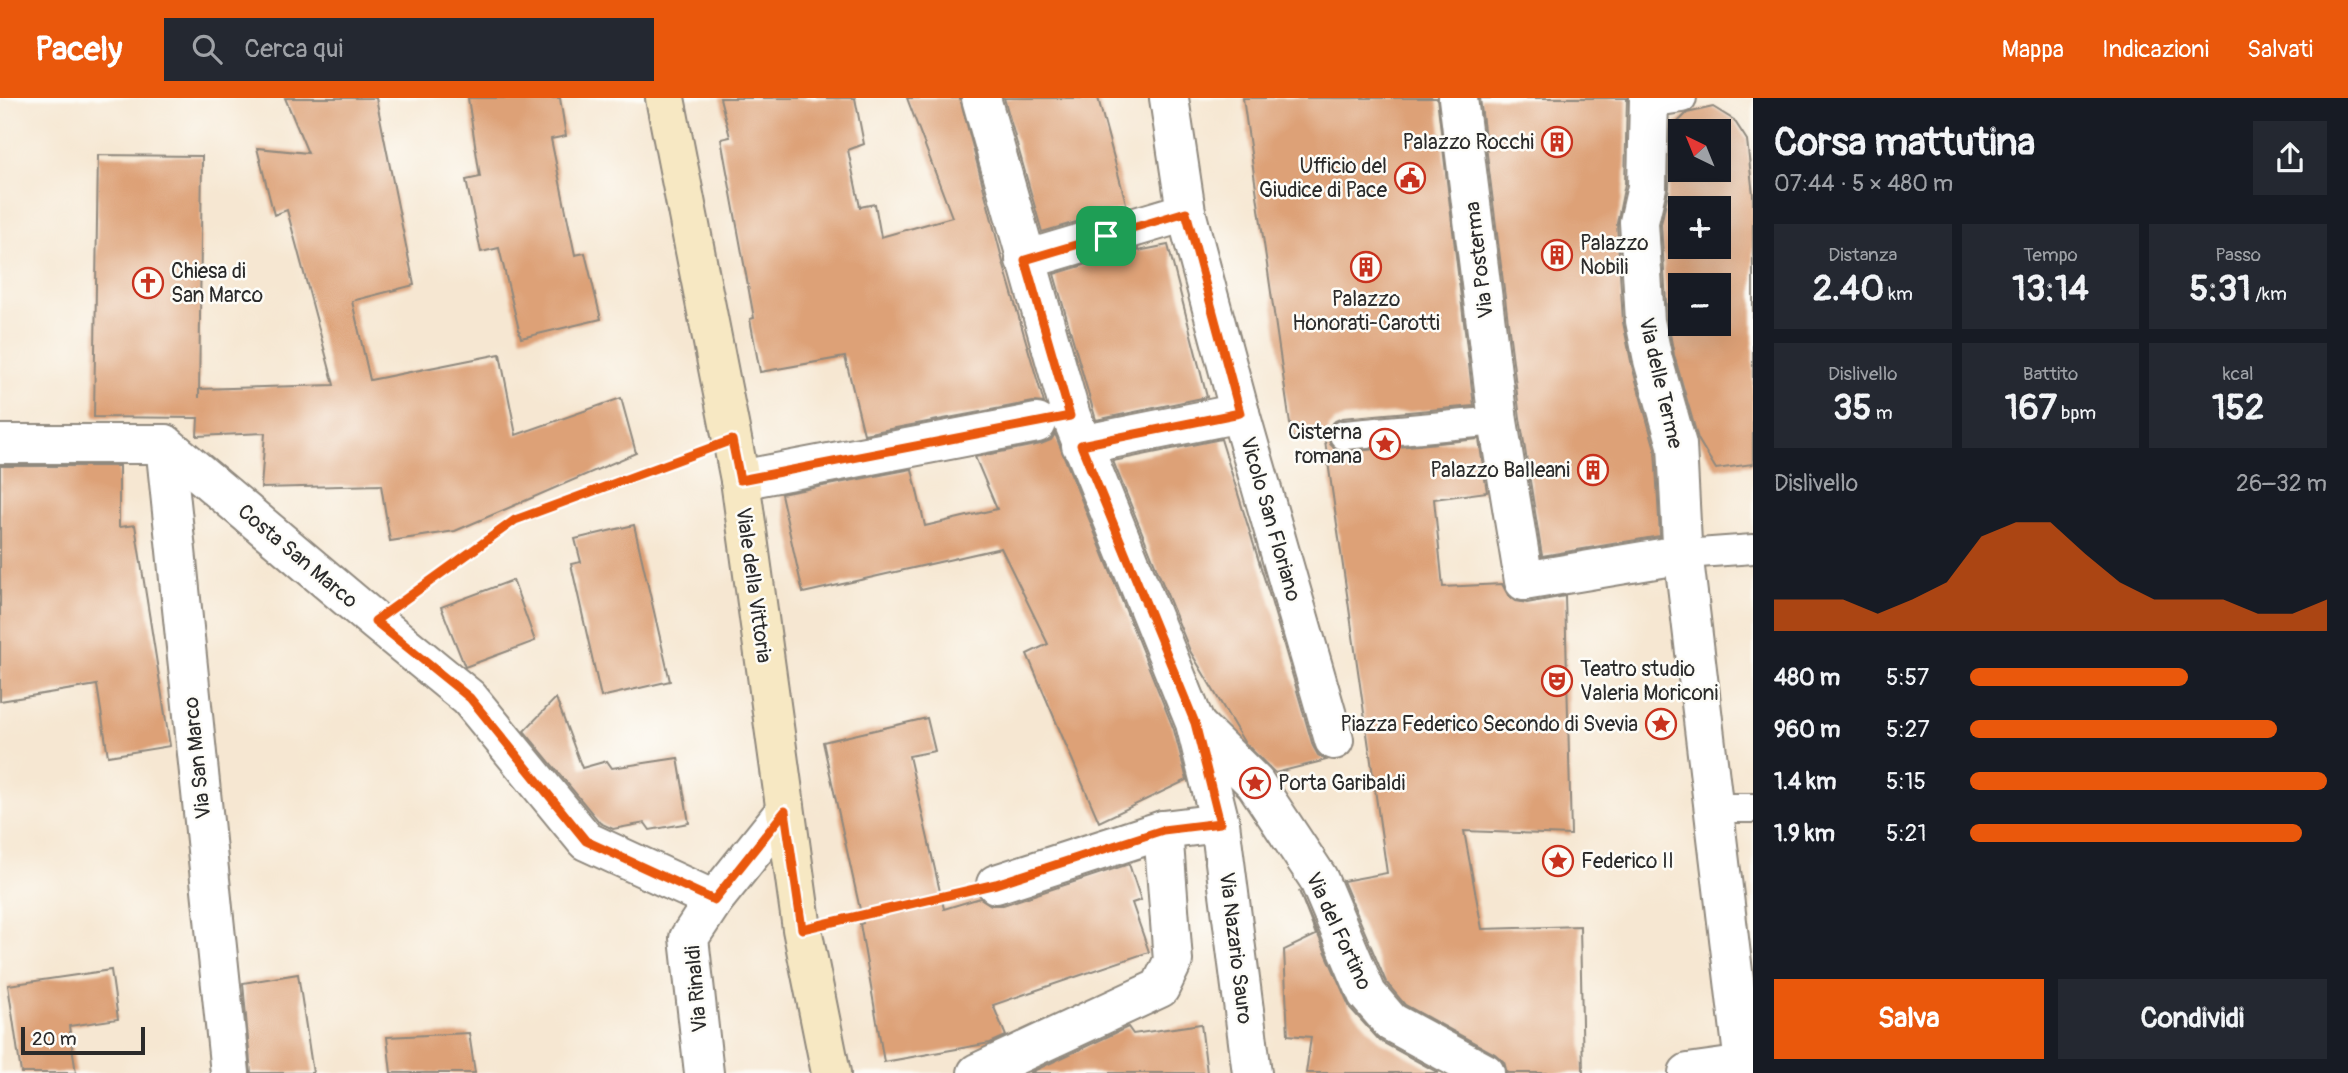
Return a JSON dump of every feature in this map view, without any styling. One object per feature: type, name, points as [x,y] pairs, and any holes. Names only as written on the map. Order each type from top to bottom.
[{"type":"main road","name":"Viale della Vittoria","points":[[665,98],[740,480],[802,929],[831,1073]]},
{"type":"street","points":[[981,98],[1025,260],[1063,428],[1195,723]]},
{"type":"street","points":[[1169,98],[1186,212],[1240,413]]},
{"type":"street","name":"Via Posterma","points":[[1458,98],[1498,421],[1524,581],[1684,549]]},
{"type":"street","name":"Via delle Terme","points":[[1660,100],[1639,222],[1645,321],[1677,445],[1684,549]]},
{"type":"street","points":[[1025,260],[1186,212]]},
{"type":"street","name":"Vicolo San Floriano","points":[[740,480],[1063,428],[1240,413],[1334,740]]},
{"type":"street","points":[[1343,435],[1498,421]]},
{"type":"street","points":[[0,444],[165,444]]},
{"type":"street","name":"Costa San Marco","points":[[165,444],[470,698],[586,841],[714,900]]},
{"type":"street","name":"Via San Marco","points":[[165,444],[230,1073]]},
{"type":"street","points":[[1688,1073],[1748,1067],[1684,549],[1753,549]]},
{"type":"street","name":"Via Nazario Sauro","points":[[1195,723],[1220,823],[1252,1073]]},
{"type":"street","name":"Via del Fortino","points":[[1195,723],[1255,783],[1318,878],[1367,994],[1391,1022],[1485,1073]]},
{"type":"street","points":[[1714,808],[1753,808]]},
{"type":"street","name":"Via Rinaldi","points":[[704,1073],[690,938],[714,900],[785,811]]},
{"type":"street","points":[[996,884],[1163,830],[1220,823]]},
{"type":"street","points":[[977,1073],[1160,988],[1173,961],[1163,830]]},
{"type":"path","points":[[375,621],[515,520],[732,440]]},
{"type":"path","points":[[802,929],[996,884]]},
{"type":"building","points":[[285,98],[376,98],[414,285],[352,301],[370,380],[500,354],[516,435],[621,398],[636,453],[455,531],[390,541],[381,485],[261,488],[265,433],[197,436],[198,418],[94,417],[98,155],[202,156],[199,389],[334,385],[287,210],[274,215],[257,148],[308,153]]},
{"type":"building","points":[[468,98],[560,98],[566,136],[551,139],[575,255],[585,253],[601,319],[521,338],[499,248],[481,252],[466,180],[480,177]]},
{"type":"building","points":[[720,98],[855,98],[864,144],[848,150],[860,207],[875,204],[881,237],[952,217],[907,98],[960,98],[1004,266],[1044,403],[1033,402],[864,434],[845,357],[760,372],[750,319],[754,318],[721,139],[730,137]]},
{"type":"building","points":[[1004,98],[1098,98],[1127,207],[1042,232]]},
{"type":"building","points":[[1243,98],[1437,98],[1474,406],[1342,418],[1329,427],[1328,437],[1336,450],[1346,452],[1479,439],[1487,492],[1434,499],[1443,587],[1502,584],[1508,595],[1516,601],[1527,603],[1565,596],[1571,835],[1464,831],[1482,929],[1580,926],[1583,1073],[1507,1073],[1504,1062],[1495,1054],[1405,1005],[1386,982],[1343,881],[1387,873],[1324,434],[1292,438]]},
{"type":"building","points":[[1480,98],[1627,98],[1625,184],[1617,223],[1623,322],[1655,449],[1660,536],[1542,556],[1520,418]]},
{"type":"building","points":[[1713,107],[1734,120],[1747,140],[1753,195],[1753,464],[1716,469],[1698,439],[1674,355],[1670,336],[1731,336],[1731,273],[1668,273],[1668,323],[1661,224],[1669,182],[1731,182],[1731,119],[1681,119],[1687,113]]},
{"type":"building","points":[[1168,245],[1207,397],[1096,420],[1054,274],[1138,249]]},
{"type":"building","points":[[1055,434],[1174,730],[1187,780],[1099,822],[1027,654],[1048,644],[1001,548],[803,593],[781,494],[912,469],[925,526],[997,509],[975,457],[1041,444],[1051,440]]},
{"type":"building","points":[[1221,439],[1313,746],[1318,755],[1326,760],[1275,773],[1244,742],[1190,651],[1113,461]]},
{"type":"building","points":[[0,466],[119,466],[119,527],[135,525],[170,746],[108,756],[97,685],[0,701]]},
{"type":"building","points":[[634,525],[670,681],[601,697],[571,564],[581,562],[575,539]]},
{"type":"building","points":[[513,580],[535,641],[465,667],[441,607]]},
{"type":"building","points":[[556,698],[582,768],[607,761],[612,768],[678,758],[689,823],[650,830],[645,823],[613,829],[600,823],[524,731]]},
{"type":"building","points":[[927,718],[935,751],[909,756],[944,909],[980,898],[991,905],[1003,905],[1129,864],[1141,900],[1132,903],[1149,952],[993,1005],[1006,1036],[990,1043],[884,1062],[860,924],[863,923],[823,742]]},
{"type":"building","points":[[1299,891],[1350,1008],[1380,1041],[1439,1073],[1306,1073],[1311,1037],[1288,1035],[1284,950],[1316,935]]},
{"type":"building","points":[[111,970],[118,1019],[69,1026],[76,1073],[21,1073],[8,985]]},
{"type":"building","points":[[298,974],[313,1073],[251,1073],[243,983]]},
{"type":"building","points":[[1201,1024],[1207,1073],[1029,1073],[1128,1027],[1133,1034]]},
{"type":"building","points":[[469,1033],[475,1073],[391,1073],[387,1037]]},
{"type":"place","name":"Palazzo Rocchi","points":[[1557,142]]},
{"type":"place","name":"Ufficio del Giudice di Pace","points":[[1410,178]]},
{"type":"place","name":"Palazzo Nobili","points":[[1557,255]]},
{"type":"place","name":"Palazzo Honorati-Carotti","points":[[1366,267]]},
{"type":"place","name":"Chiesa di San Marco","points":[[148,283]]},
{"type":"place","name":"Cisterna romana","points":[[1385,444]]},
{"type":"place","name":"Palazzo Balleani","points":[[1593,470]]},
{"type":"place","name":"Teatro studio Valeria Moriconi","points":[[1557,681]]},
{"type":"place","name":"Piazza Federico Secondo di Svevia","points":[[1661,724]]},
{"type":"place","name":"Porta Garibaldi","points":[[1255,783]]},
{"type":"place","name":"Federico II","points":[[1558,861]]},
{"type":"route","points":[[1186,212],[1240,413],[1081,445],[1195,723],[1220,823],[1163,830],[996,884],[802,929],[785,811],[714,900],[586,841],[470,698],[375,621],[515,520],[732,440],[740,480],[1070,416],[1025,260],[1106,236],[1186,212]]}]
